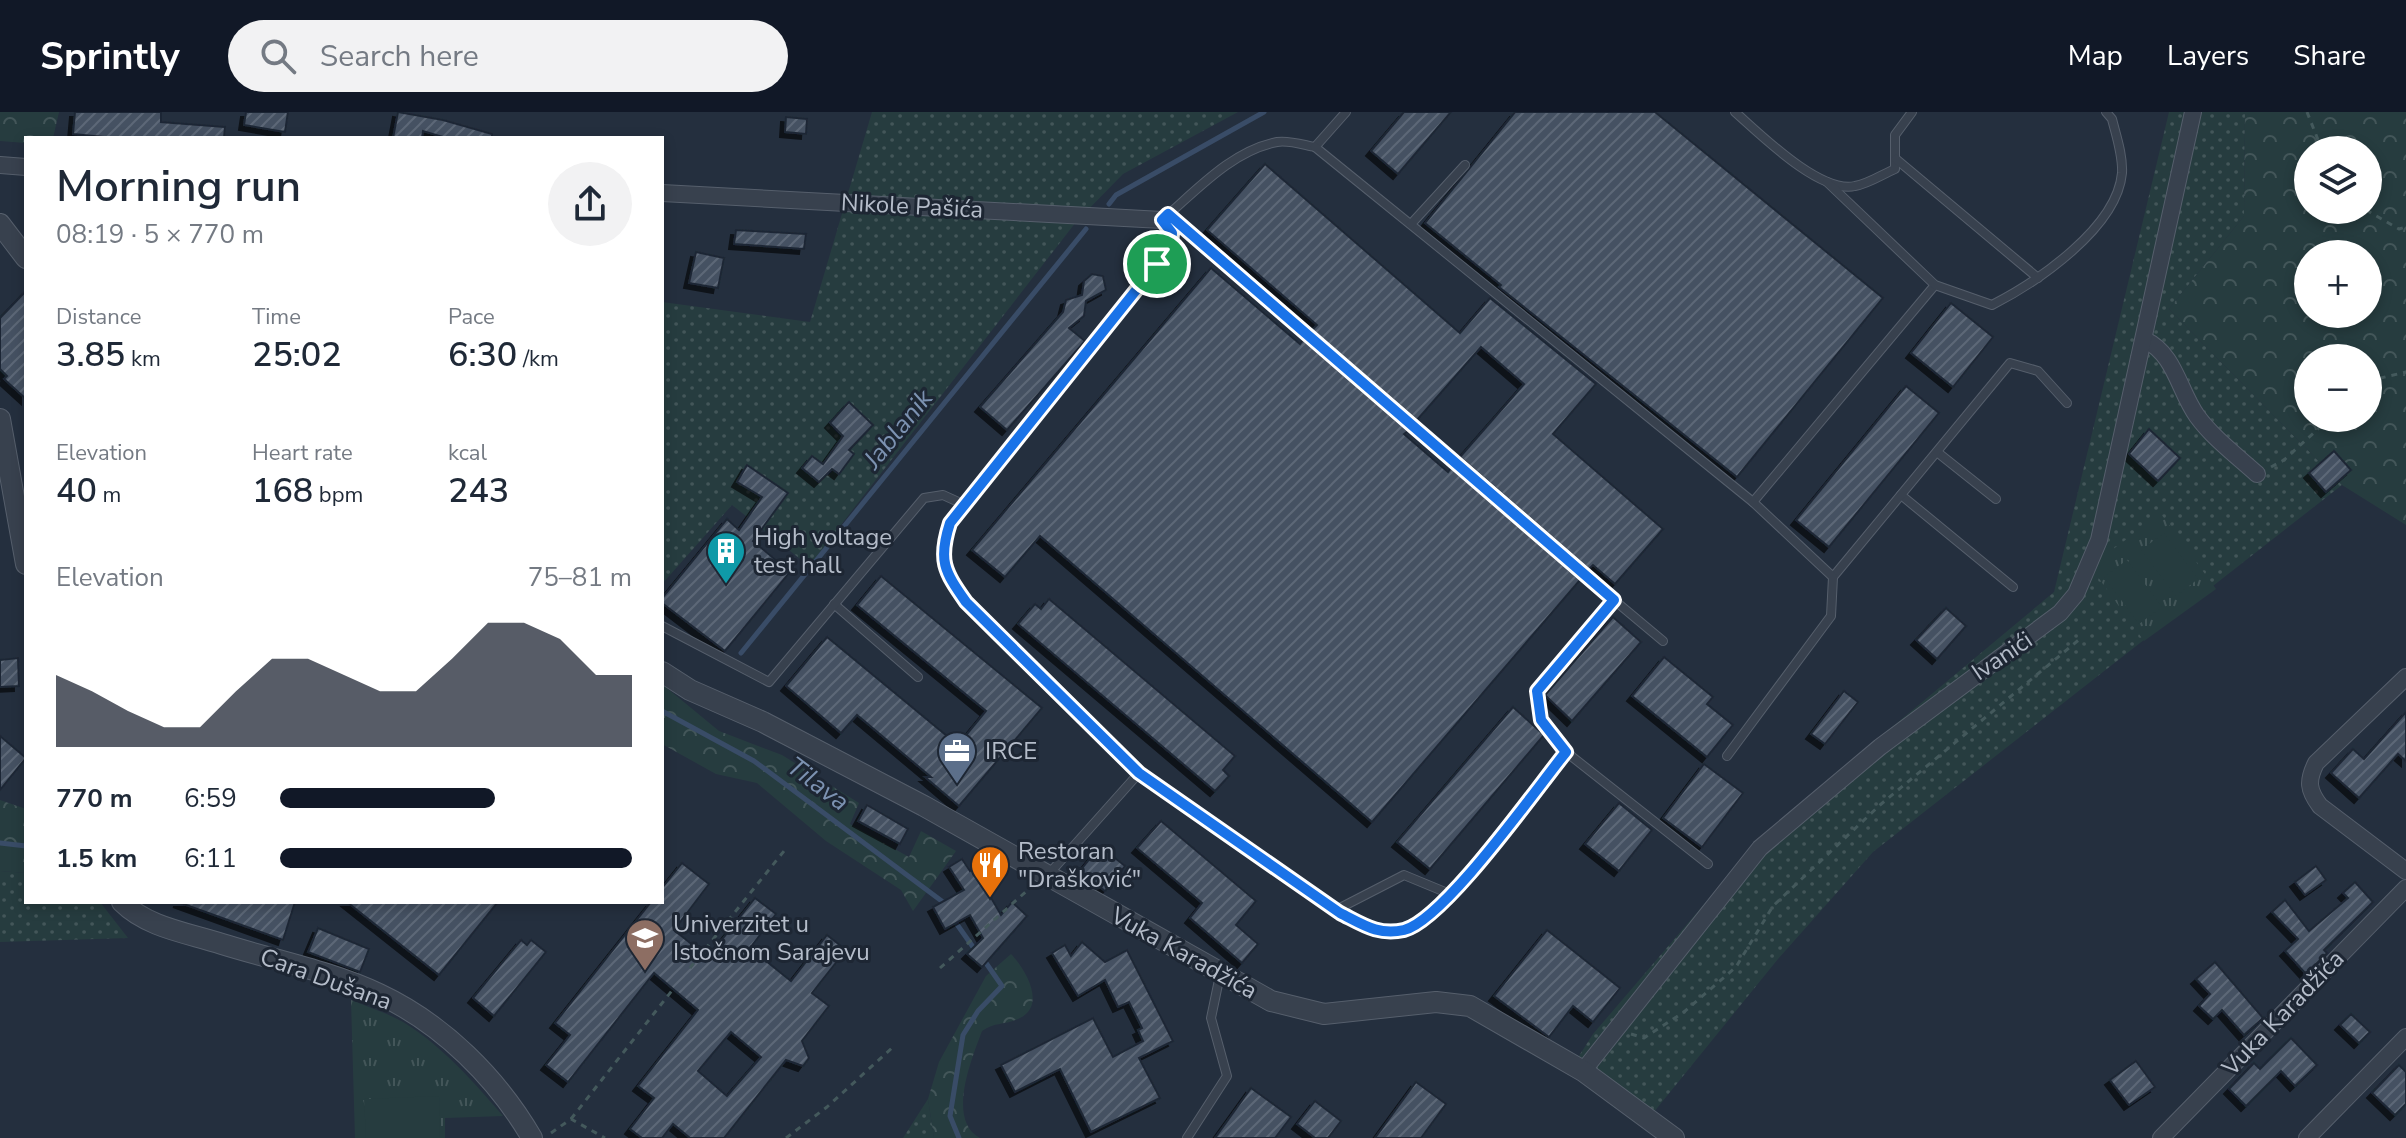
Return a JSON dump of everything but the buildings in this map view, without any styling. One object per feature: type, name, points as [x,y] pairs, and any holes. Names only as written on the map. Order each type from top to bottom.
[{"type":"street","name":"Ivanići","points":[[1583,1071],[1760,848],[1988,663],[2040,630],[2076,594],[2099,540],[2193,112]]},
{"type":"street","points":[[0,165],[24,167]]},
{"type":"street","name":"Nikole Pašića","points":[[664,193],[1165,217]]},
{"type":"street","points":[[0,224],[24,255]]},
{"type":"street","points":[[2145,340],[2162,351],[2195,414],[2207,429],[2257,474]]},
{"type":"street","points":[[0,419],[24,553]]},
{"type":"street","name":"Vuka Karadžića","points":[[664,673],[690,690],[763,722],[924,806],[1220,975],[1283,1006],[1310,1013],[1460,1003],[1583,1071],[1674,1138]]},
{"type":"street","points":[[2406,677],[2316,763],[2310,777],[2309,791],[2320,806],[2406,871]]},
{"type":"street","name":"Vuka Karadžića","points":[[2161,1138],[2406,888]]},
{"type":"street","name":"Cara Dušana","points":[[125,904],[153,923],[363,987],[417,1014],[486,1074],[532,1138]]},
{"type":"street","points":[[2307,1138],[2406,1037]]},
{"type":"lane","points":[[1315,147],[1346,112]]},
{"type":"lane","points":[[1735,112],[1784,155],[1827,182],[1935,285],[1992,305],[2060,261],[2109,210],[2122,174],[2112,119],[2106,112]]},
{"type":"lane","points":[[1827,182],[1853,187],[1895,169],[1895,135],[1912,112]]},
{"type":"lane","points":[[1165,217],[1201,184],[1242,155],[1279,141],[1315,147],[1753,502],[1833,577]]},
{"type":"lane","points":[[1896,159],[2038,278]]},
{"type":"lane","points":[[1411,224],[1465,165]]},
{"type":"lane","points":[[1165,217],[1172,233],[1171,244],[1157,264],[950,523],[942,548],[945,573],[966,602],[1139,773],[1336,910],[1375,932],[1406,929],[1450,894],[1566,752]]},
{"type":"lane","points":[[1165,217],[1663,641]]},
{"type":"lane","points":[[1753,502],[1935,285]]},
{"type":"lane","points":[[1727,756],[1831,616],[1833,577],[2010,363],[2038,371],[2067,403]]},
{"type":"lane","points":[[1937,452],[1996,499]]},
{"type":"lane","points":[[664,627],[769,682],[924,498],[943,495],[965,505]]},
{"type":"lane","points":[[1901,495],[2013,587]]},
{"type":"lane","points":[[1614,600],[1537,691],[1541,720],[1566,752],[1708,864]]},
{"type":"lane","points":[[834,604],[918,677]]},
{"type":"lane","points":[[1046,876],[1139,773]]},
{"type":"lane","points":[[1336,910],[1404,875],[1450,894]]},
{"type":"lane","points":[[1187,1138],[1227,1076],[1211,1018],[1220,975]]},
{"type":"path","points":[[2307,112],[2316,136]]},
{"type":"path","points":[[2382,219],[2399,229],[2406,227]]},
{"type":"path","points":[[2382,378],[2406,372]]},
{"type":"path","points":[[2257,474],[2284,460],[2315,432]]},
{"type":"path","points":[[1616,1030],[1644,1038],[1684,1012],[1736,967],[1773,906],[1848,835],[2081,638]]},
{"type":"path","points":[[690,968],[784,851]]},
{"type":"path","points":[[940,968],[1014,899],[1046,876]]},
{"type":"path","points":[[545,1138],[571,1119],[674,988]]},
{"type":"path","points":[[786,1138],[827,1107],[893,1047]]},
{"type":"path","points":[[571,1119],[605,1138]]},
{"type":"green space","points":[[0,112],[59,112],[53,136],[24,136],[24,143],[0,141]]},
{"type":"green space","points":[[872,112],[1238,112],[1123,174],[1076,222],[809,566],[732,505],[664,582],[664,302],[810,322]]},
{"type":"green space","points":[[2169,112],[2245,112],[2244,216],[2169,309],[2342,485],[1873,852],[1778,959],[1645,1123],[1570,1070],[1593,1034],[1765,833],[2054,592]]},
{"type":"green space","points":[[2245,112],[2406,112],[2406,525],[2342,485],[2169,309],[2244,216]]},
{"type":"green space","points":[[2161,514],[2216,589],[2144,641],[2090,566]]},
{"type":"green space","points":[[2164,533],[2198,579],[2176,596],[2141,550]]},
{"type":"green space","points":[[2127,560],[2162,607],[2139,624],[2104,577]]},
{"type":"green space","points":[[664,686],[719,731],[782,755],[859,803],[850,824],[909,857],[921,831],[956,851],[913,911],[901,890],[826,841],[757,783],[716,774],[664,745]]},
{"type":"green space","points":[[0,800],[24,808],[24,873],[0,871]]},
{"type":"green space","points":[[0,871],[24,873],[24,904],[102,904],[128,938],[0,942]]},
{"type":"green space","points":[[1011,954],[1031,987],[1032,1005],[1018,1019],[982,1031],[968,1072],[963,1103],[970,1129],[980,1138],[934,1138],[928,1099],[939,1062],[986,976]]},
{"type":"green space","points":[[351,1000],[391,1016],[417,1031],[456,1065],[503,1116],[445,1118],[445,1138],[355,1138]]},
{"type":"green space","points":[[439,1096],[440,1138],[366,1138],[364,1099]]},
{"type":"green space","points":[[928,1099],[934,1138],[903,1138]]},
{"type":"waterway","name":"Jablanik","points":[[1109,204],[1116,195],[1264,112]]},
{"type":"waterway","name":"Jablanik","points":[[741,653],[1086,229]]},
{"type":"waterway","name":"Tilava","points":[[664,712],[754,761],[943,902]]},
{"type":"waterway","name":"Tilava","points":[[0,843],[24,846]]},
{"type":"waterway","name":"Tilava","points":[[956,923],[973,947]]},
{"type":"waterway","name":"Tilava","points":[[959,1138],[950,1116],[963,1035],[978,1011],[1002,986],[986,963]]},
{"type":"place","name":"High voltage test hall","points":[[726,585]]},
{"type":"place","name":"IRCE","points":[[957,785]]},
{"type":"place","name":"Restoran \"Drašković\"","points":[[990,899]]},
{"type":"place","name":"Univerzitet u Istočnom Sarajevu","points":[[645,972]]},
{"type":"route","points":[[1168,214],[1614,600],[1537,691],[1541,720],[1566,752],[1441,905],[1406,929],[1375,932],[1340,913],[1282,876],[1173,794],[1139,773],[966,602],[945,573],[942,548],[950,523],[1106,332],[1157,264],[1171,244],[1172,233],[1162,220],[1168,214]]}]
